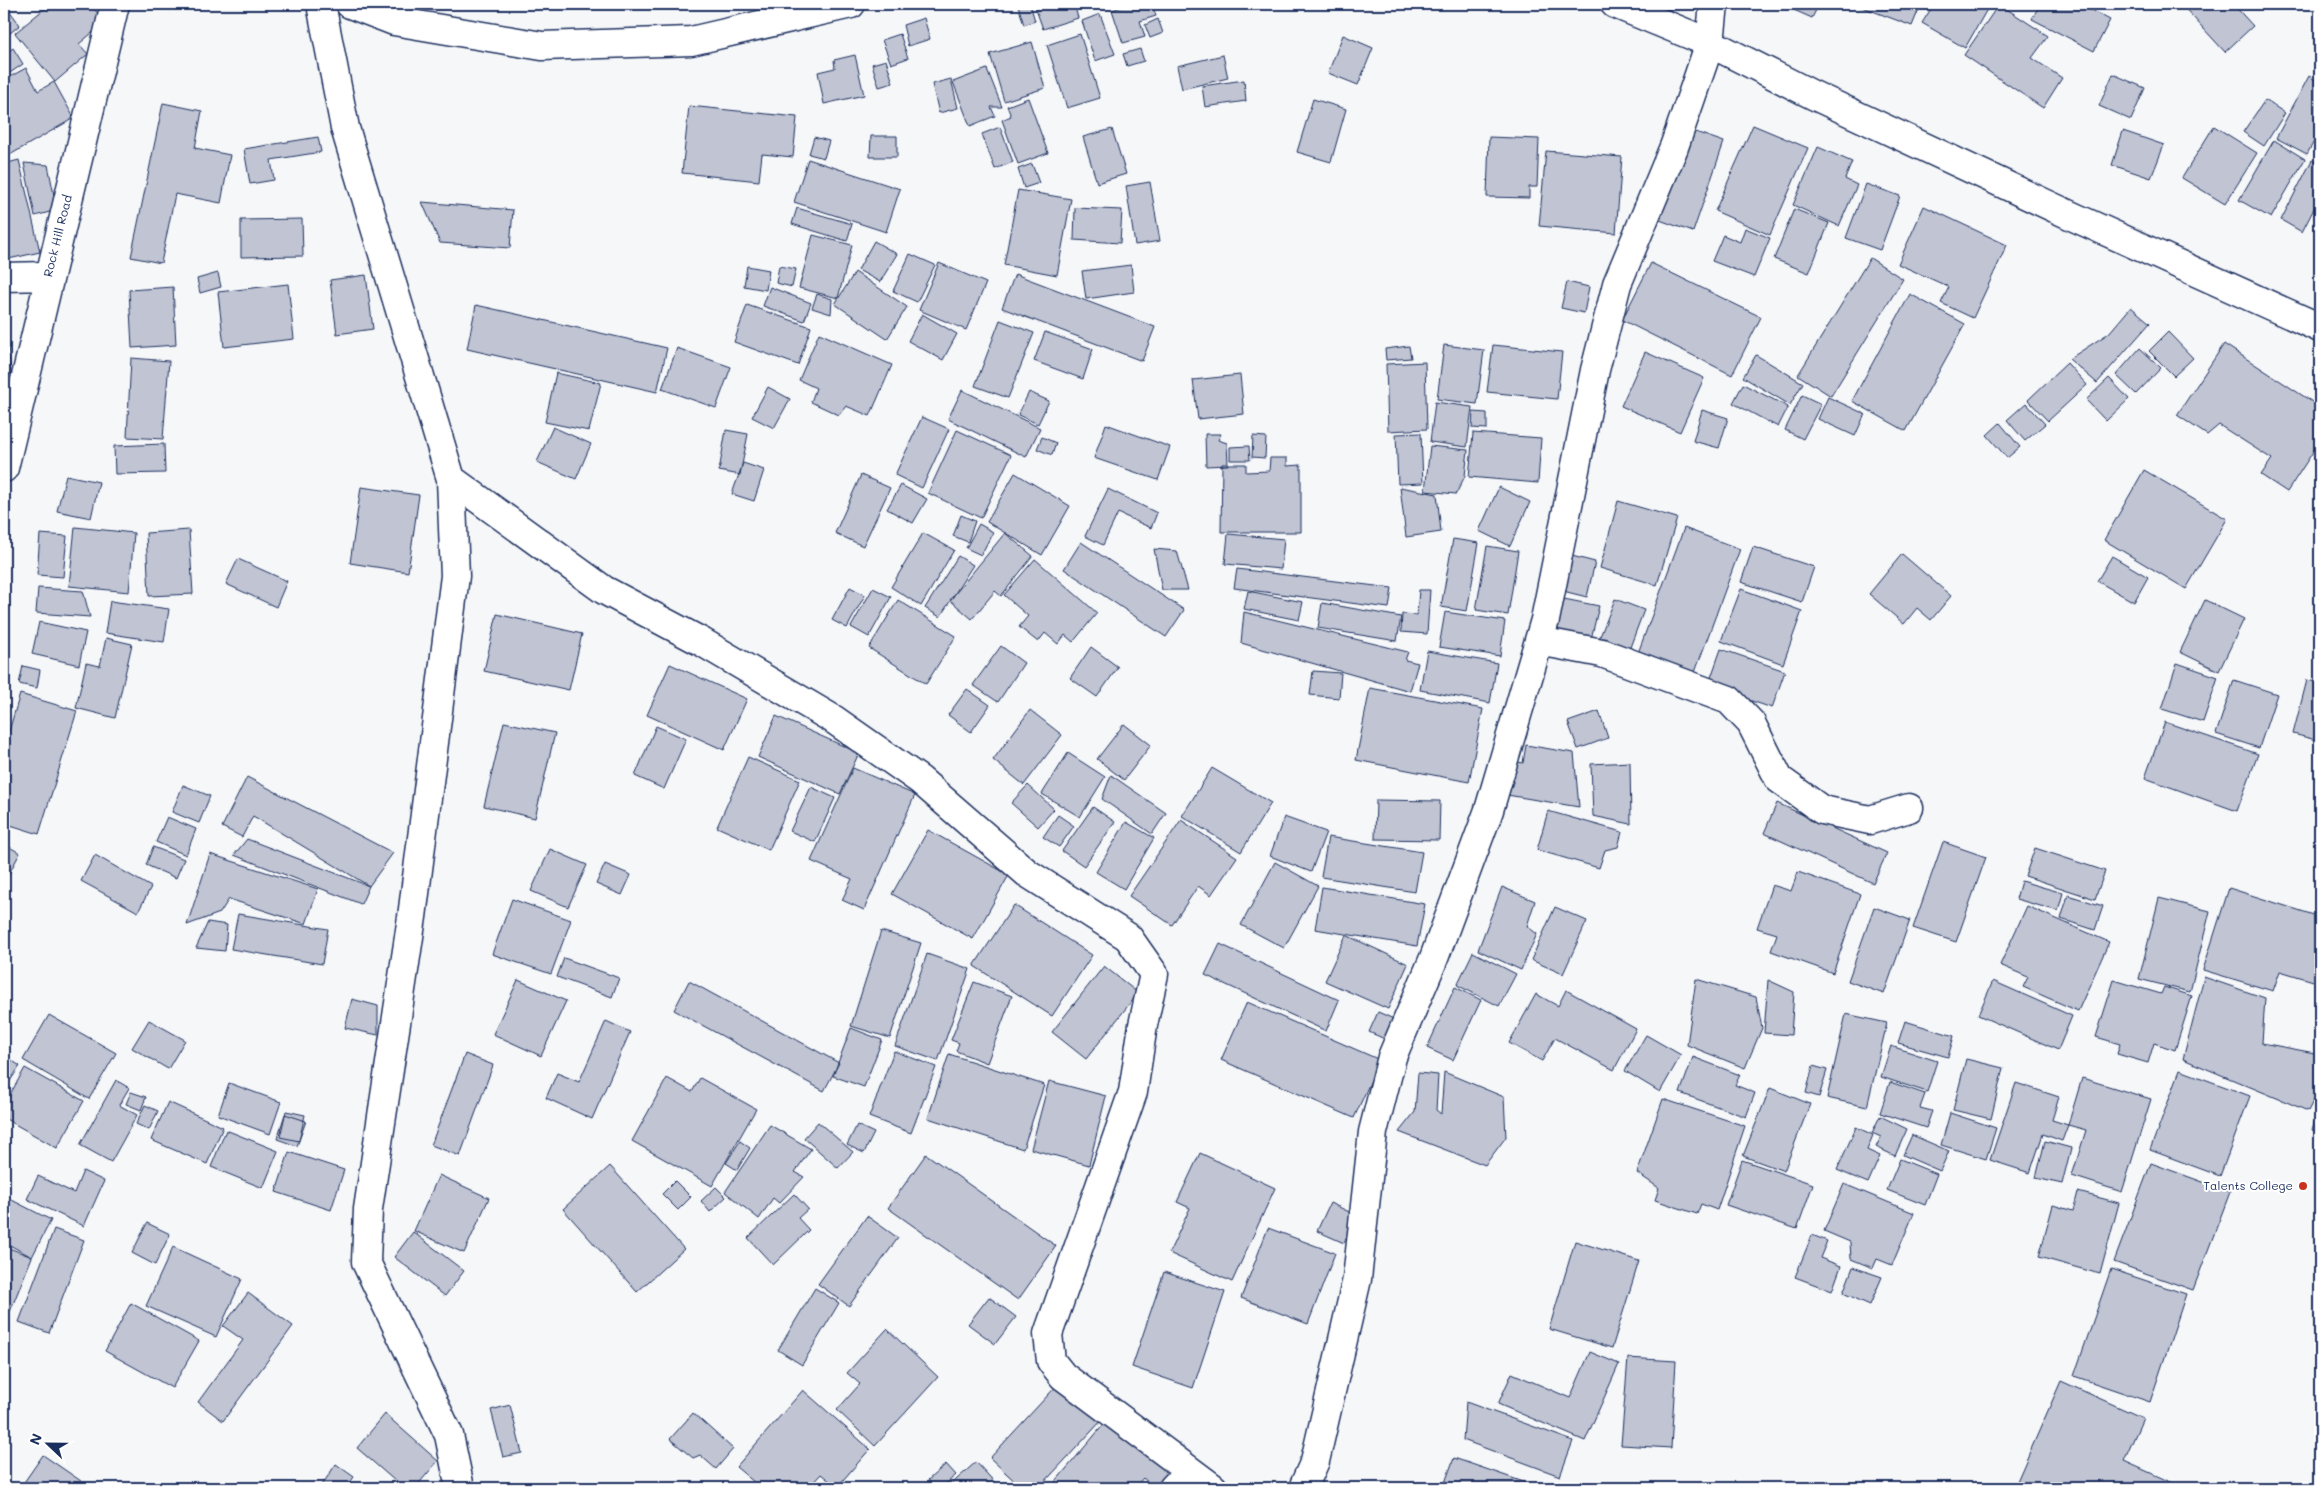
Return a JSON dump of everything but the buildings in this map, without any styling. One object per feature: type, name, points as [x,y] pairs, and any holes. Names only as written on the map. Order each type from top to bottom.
[{"type":"street","name":"Rock Hill Road","points":[[4,468],[48,276],[115,4]]},
{"type":"street","points":[[321,4],[345,128],[451,479],[456,576],[412,917],[368,1210],[366,1262],[449,1435],[460,1488]]},
{"type":"street","points":[[350,4],[394,21],[542,46],[691,41],[851,4]]},
{"type":"street","points":[[1615,4],[1710,43],[1822,100],[2320,328]]},
{"type":"street","points":[[1303,1488],[1315,1461],[1357,1279],[1373,1132],[1392,1057],[1434,958],[1489,810],[1539,641],[1595,370],[1617,284],[1674,147],[1710,43],[1714,4]]},
{"type":"street","points":[[4,277],[48,276]]},
{"type":"street","points":[[451,479],[604,590],[702,642],[833,719],[920,780],[1027,873],[1128,937],[1154,974],[1143,1025],[1133,1092],[1048,1334],[1051,1361],[1063,1376],[1181,1480],[1213,1488]]},
{"type":"street","points":[[1539,641],[1602,653],[1729,700],[1750,723],[1780,779],[1822,810],[1870,820],[1909,808]]},
{"type":"place","name":"Talents College","points":[[2303,1186]]}]
